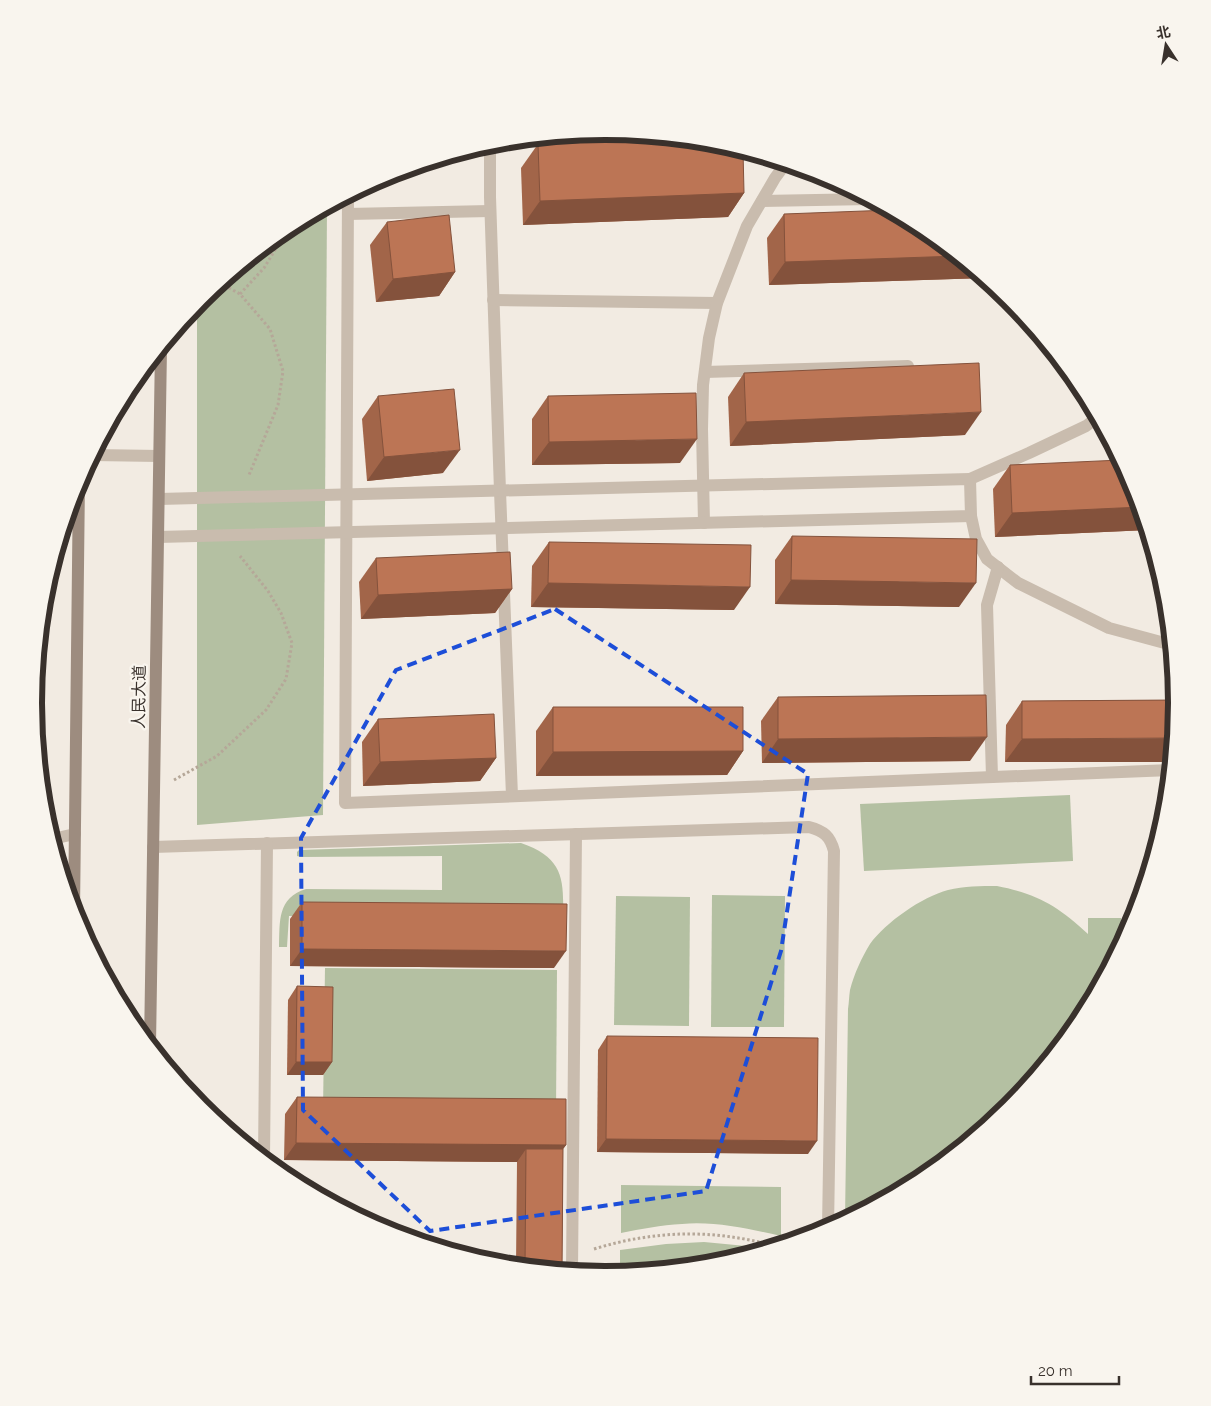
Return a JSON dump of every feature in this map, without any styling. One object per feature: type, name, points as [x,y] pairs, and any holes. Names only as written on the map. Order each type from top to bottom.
[{"type":"main road","name":"人民大道","points":[[150,1034],[160,359]]},
{"type":"main road","points":[[74,890],[80,502]]},
{"type":"lane","points":[[490,152],[490,211],[512,796]]},
{"type":"lane","points":[[704,523],[702,429],[709,338],[717,303],[747,226],[782,169]]},
{"type":"lane","points":[[762,201],[857,199]]},
{"type":"lane","points":[[348,202],[345,803],[1164,770]]},
{"type":"lane","points":[[348,214],[490,211]]},
{"type":"lane","points":[[494,300],[717,303]]},
{"type":"lane","points":[[705,372],[921,366]]},
{"type":"lane","points":[[159,499],[970,479],[1046,446],[1092,421]]},
{"type":"lane","points":[[100,455],[159,456]]},
{"type":"lane","points":[[970,479],[971,516],[976,539],[987,559],[1018,583],[1108,628],[1165,643]]},
{"type":"lane","points":[[158,537],[971,516]]},
{"type":"lane","points":[[992,778],[987,605],[998,567]]},
{"type":"lane","points":[[153,847],[809,827],[824,832],[834,851],[828,1220]]},
{"type":"lane","points":[[59,837],[75,834]]},
{"type":"lane","points":[[572,1265],[576,834]]},
{"type":"lane","points":[[264,1151],[267,843]]},
{"type":"path","points":[[240,294],[264,268],[276,250],[276,247]]},
{"type":"path","points":[[572,1258],[594,1249],[646,1236],[689,1233],[716,1235],[763,1243]]},
{"type":"highlighted area","points":[[555,609],[808,774],[781,951],[706,1191],[430,1231],[303,1110],[301,838],[396,670]]},
{"type":"green space","points":[[327,213],[323,815],[197,825],[197,316],[234,280],[263,256]]},
{"type":"green space","points":[[1070,795],[1073,861],[864,871],[860,804]]},
{"type":"green space","points":[[521,843],[546,856],[558,872],[563,892],[563,919],[289,916],[287,947],[279,947],[280,920],[285,904],[297,893],[306,889],[442,890],[442,856],[301,857],[297,856],[299,850]]},
{"type":"green space","points":[[997,886],[1036,897],[1067,916],[1088,934],[1088,918],[1121,918],[1121,929],[1093,985],[1074,1016],[1029,1074],[1004,1101],[948,1150],[887,1191],[845,1212],[848,1009],[850,990],[854,978],[870,944],[885,927],[905,911],[927,898],[948,890],[966,887]]},
{"type":"green space","points":[[712,895],[785,896],[784,1027],[711,1027]]},
{"type":"green space","points":[[616,896],[690,897],[689,1026],[614,1025]]},
{"type":"green space","points":[[325,968],[557,970],[556,1113],[323,1111]]},
{"type":"green space","points":[[621,1185],[781,1187],[781,1236],[732,1226],[694,1223],[659,1226],[621,1233]]},
{"type":"green space","points":[[704,1242],[750,1247],[679,1261],[620,1266],[620,1250],[666,1244]]},
{"type":"building","points":[[642,141],[679,145],[743,157],[744,193],[540,201],[538,144]]},
{"type":"building","points":[[878,210],[948,256],[785,262],[784,214]]},
{"type":"building","points":[[449,215],[455,272],[393,279],[387,222]]},
{"type":"building","points":[[979,363],[981,412],[746,422],[744,373]]},
{"type":"building","points":[[454,389],[460,450],[384,457],[378,396]]},
{"type":"building","points":[[696,393],[697,439],[549,442],[548,396]]},
{"type":"building","points":[[1113,460],[1133,507],[1012,513],[1010,465]]},
{"type":"building","points":[[792,536],[977,539],[976,583],[791,580]]},
{"type":"building","points":[[549,542],[751,545],[750,587],[548,583]]},
{"type":"building","points":[[510,552],[512,589],[378,595],[376,558]]},
{"type":"building","points":[[986,695],[987,737],[778,739],[778,697]]},
{"type":"building","points":[[1168,700],[1167,738],[1022,739],[1022,701]]},
{"type":"building","points":[[553,707],[743,707],[743,751],[553,752]]},
{"type":"building","points":[[494,714],[496,758],[380,762],[378,719]]},
{"type":"building","points":[[302,902],[567,904],[566,951],[302,949]]},
{"type":"building","points":[[297,986],[333,987],[332,1062],[296,1062]]},
{"type":"building","points":[[607,1036],[818,1038],[817,1141],[606,1139]]},
{"type":"building","points":[[297,1097],[566,1099],[566,1145],[296,1143]]},
{"type":"building","points":[[526,1149],[563,1149],[562,1264],[525,1260]]}]
